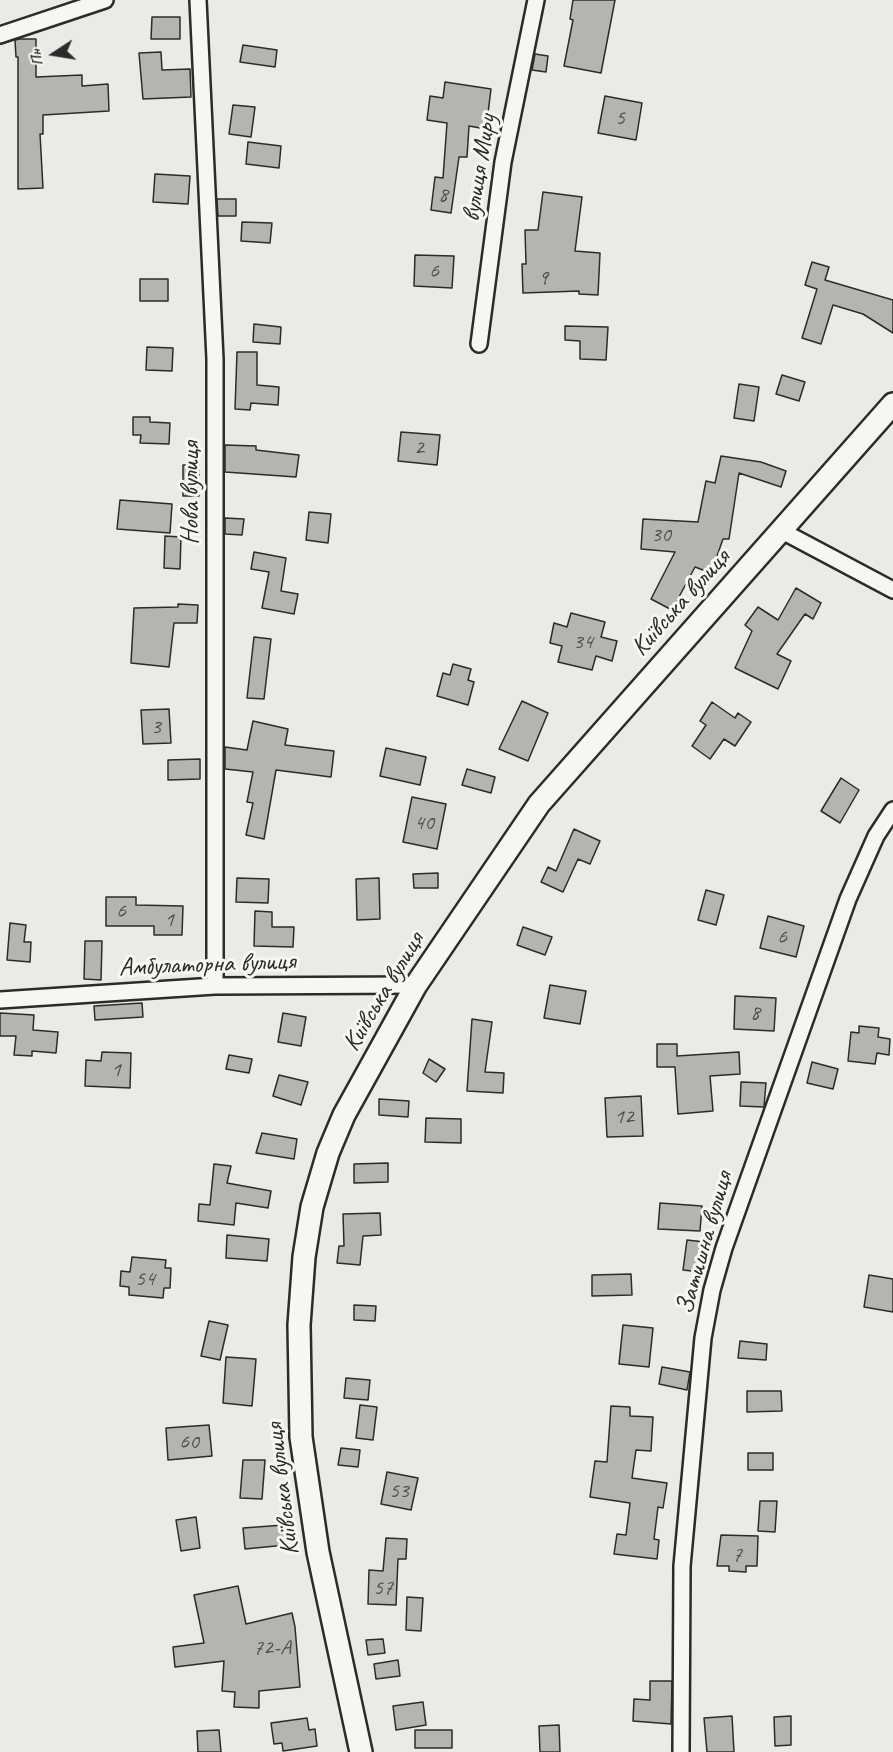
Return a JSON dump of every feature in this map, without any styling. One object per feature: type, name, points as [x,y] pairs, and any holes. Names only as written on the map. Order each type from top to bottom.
[{"type":"street","points":[[0,34],[105,0]]},
{"type":"street","name":"Нова вулиця","points":[[198,0],[215,359],[215,986]]},
{"type":"street","name":"вулиця Миру","points":[[478,344],[503,162],[536,0]]},
{"type":"street","name":"Київська вулиця","points":[[361,1752],[329,1613],[306,1483],[301,1437],[299,1325],[304,1257],[312,1207],[328,1153],[344,1115],[416,985],[539,804],[893,405]]},
{"type":"street","points":[[782,531],[893,590]]},
{"type":"street","name":"Затишна вулиця","points":[[681,1752],[682,1566],[704,1338],[712,1290],[724,1248],[848,898],[876,836],[893,810]]},
{"type":"street","name":"Амбулаторна вулиця","points":[[0,1000],[215,986],[416,985]]},
{"type":"building","points":[[573,0],[615,0],[601,73],[564,66],[573,20],[570,19]]},
{"type":"building","points":[[152,17],[180,17],[180,39],[151,39]]},
{"type":"building","points":[[36,39],[36,77],[82,75],[82,86],[108,84],[109,111],[43,115],[43,134],[40,134],[43,188],[18,189],[18,57],[16,57],[15,40]]},
{"type":"building","points":[[243,45],[277,50],[275,67],[240,62]]},
{"type":"building","points":[[161,52],[162,70],[190,69],[191,97],[143,99],[139,53]]},
{"type":"building","points":[[535,54],[548,56],[546,72],[532,70]]},
{"type":"building","points":[[445,82],[491,89],[486,129],[469,126],[467,157],[459,157],[451,213],[431,210],[435,177],[443,178],[447,123],[427,120],[430,96],[443,98]]},
{"type":"building","points":[[605,96],[642,103],[636,140],[598,133]]},
{"type":"building","points":[[233,105],[255,107],[251,137],[229,134]]},
{"type":"building","points":[[248,142],[281,146],[279,168],[246,164]]},
{"type":"building","points":[[155,174],[190,176],[188,204],[153,202]]},
{"type":"building","points":[[543,192],[582,197],[575,251],[600,253],[598,295],[579,294],[579,291],[523,293],[522,264],[526,264],[525,230],[538,230]]},
{"type":"building","points":[[217,199],[236,199],[236,216],[218,216]]},
{"type":"building","points":[[242,222],[272,223],[270,243],[241,241]]},
{"type":"building","points":[[415,255],[454,256],[452,288],[414,286]]},
{"type":"building","points":[[812,262],[829,267],[825,280],[893,300],[893,333],[863,314],[833,305],[821,344],[802,338],[817,289],[805,285]]},
{"type":"building","points":[[140,279],[168,279],[168,301],[140,301]]},
{"type":"building","points":[[254,324],[281,327],[280,344],[253,342]]},
{"type":"building","points":[[565,326],[608,327],[606,360],[580,359],[580,341],[565,340]]},
{"type":"building","points":[[147,347],[173,348],[172,371],[146,370]]},
{"type":"building","points":[[237,352],[257,352],[257,385],[279,387],[278,405],[251,403],[250,410],[235,409]]},
{"type":"building","points":[[782,375],[805,382],[799,401],[776,394]]},
{"type":"building","points":[[739,384],[759,387],[754,421],[734,418]]},
{"type":"building","points":[[133,417],[150,417],[150,422],[170,423],[169,444],[140,443],[141,435],[133,435]]},
{"type":"building","points":[[401,432],[440,435],[437,465],[398,461]]},
{"type":"building","points":[[225,445],[256,446],[256,450],[299,455],[296,477],[225,472]]},
{"type":"building","points":[[721,456],[761,462],[786,471],[781,487],[739,473],[729,539],[723,539],[711,573],[695,567],[672,610],[651,599],[675,552],[641,549],[643,519],[698,522],[706,481],[715,483]]},
{"type":"building","points":[[183,465],[199,465],[199,496],[183,496]]},
{"type":"building","points":[[120,500],[172,504],[170,533],[117,529]]},
{"type":"building","points":[[309,512],[331,514],[328,543],[306,540]]},
{"type":"building","points":[[225,518],[244,519],[242,535],[225,534]]},
{"type":"building","points":[[165,536],[181,537],[180,569],[164,568]]},
{"type":"building","points":[[254,552],[286,558],[281,591],[298,594],[294,614],[262,608],[269,572],[251,569]]},
{"type":"building","points":[[796,588],[821,603],[813,619],[805,614],[777,654],[791,661],[778,689],[735,668],[752,631],[745,625],[758,607],[778,620]]},
{"type":"building","points":[[178,604],[198,605],[197,623],[174,623],[169,667],[131,663],[134,608],[178,607]]},
{"type":"building","points":[[571,613],[605,622],[601,637],[617,641],[612,661],[596,656],[592,670],[558,662],[562,646],[550,643],[554,623],[567,627]]},
{"type":"building","points":[[254,637],[271,639],[264,699],[247,698]]},
{"type":"building","points":[[453,664],[471,669],[468,680],[474,682],[468,705],[437,696],[443,673],[450,675]]},
{"type":"building","points":[[522,701],[548,713],[528,761],[499,749]]},
{"type":"building","points":[[712,702],[735,718],[738,713],[751,722],[735,746],[724,739],[710,759],[692,746],[706,725],[700,721]]},
{"type":"building","points":[[169,709],[171,743],[143,744],[141,710]]},
{"type":"building","points":[[253,721],[288,729],[285,745],[334,751],[331,777],[276,770],[264,839],[246,835],[253,803],[247,802],[253,772],[225,769],[225,747],[247,750]]},
{"type":"building","points":[[386,748],[426,757],[420,785],[380,776]]},
{"type":"building","points":[[200,759],[200,779],[168,780],[168,760]]},
{"type":"building","points":[[467,769],[495,777],[491,793],[462,785]]},
{"type":"building","points":[[841,778],[859,790],[840,823],[821,811]]},
{"type":"building","points":[[412,797],[446,804],[437,849],[403,842]]},
{"type":"building","points":[[574,829],[600,841],[590,864],[578,859],[563,892],[541,882],[548,867],[556,871]]},
{"type":"building","points":[[438,873],[438,888],[414,888],[413,874]]},
{"type":"building","points":[[237,878],[269,879],[268,903],[236,902]]},
{"type":"building","points":[[379,878],[380,919],[357,920],[356,879]]},
{"type":"building","points":[[706,890],[724,895],[716,925],[698,920]]},
{"type":"building","points":[[106,897],[136,897],[136,905],[183,906],[182,935],[154,935],[154,926],[106,926]]},
{"type":"building","points":[[255,911],[272,912],[272,927],[294,927],[293,947],[254,946]]},
{"type":"building","points":[[768,916],[804,926],[796,957],[760,948]]},
{"type":"building","points":[[10,923],[26,925],[24,942],[31,942],[30,962],[7,960]]},
{"type":"building","points":[[523,927],[552,937],[545,955],[517,945]]},
{"type":"building","points":[[85,941],[102,941],[101,980],[84,979]]},
{"type":"building","points":[[550,985],[586,991],[580,1024],[544,1018]]},
{"type":"building","points":[[735,996],[776,998],[774,1031],[734,1029]]},
{"type":"building","points":[[142,1003],[143,1017],[95,1020],[94,1006]]},
{"type":"building","points":[[0,1013],[34,1015],[33,1030],[58,1032],[56,1053],[32,1051],[32,1056],[14,1055],[16,1036],[0,1036]]},
{"type":"building","points":[[283,1013],[306,1017],[301,1046],[278,1042]]},
{"type":"building","points":[[472,1019],[492,1022],[485,1072],[504,1073],[503,1093],[467,1091]]},
{"type":"building","points":[[859,1026],[879,1028],[878,1037],[890,1039],[889,1055],[877,1053],[875,1064],[848,1061],[851,1032],[859,1033]]},
{"type":"building","points":[[657,1044],[677,1044],[677,1056],[739,1052],[740,1074],[710,1076],[713,1111],[678,1114],[675,1067],[657,1067]]},
{"type":"building","points":[[102,1052],[131,1053],[130,1088],[85,1086],[86,1060],[101,1061]]},
{"type":"building","points":[[229,1055],[252,1059],[249,1073],[226,1069]]},
{"type":"building","points":[[429,1059],[445,1069],[436,1082],[423,1073]]},
{"type":"building","points":[[812,1062],[838,1069],[833,1089],[807,1083]]},
{"type":"building","points":[[279,1075],[308,1082],[301,1105],[273,1096]]},
{"type":"building","points":[[741,1082],[766,1083],[764,1107],[740,1106]]},
{"type":"building","points":[[641,1096],[643,1136],[607,1137],[605,1098]]},
{"type":"building","points":[[379,1099],[409,1101],[408,1117],[379,1115]]},
{"type":"building","points":[[426,1118],[461,1119],[461,1143],[425,1142]]},
{"type":"building","points":[[262,1133],[297,1139],[294,1159],[256,1153]]},
{"type":"building","points":[[388,1163],[388,1182],[354,1183],[354,1164]]},
{"type":"building","points":[[214,1164],[231,1166],[227,1183],[271,1191],[268,1208],[236,1203],[234,1225],[198,1221],[199,1204],[210,1205]]},
{"type":"building","points":[[660,1203],[702,1206],[700,1231],[658,1229]]},
{"type":"building","points":[[380,1213],[381,1235],[363,1236],[360,1265],[337,1263],[339,1246],[344,1246],[343,1214]]},
{"type":"building","points":[[227,1235],[269,1239],[267,1261],[226,1258]]},
{"type":"building","points":[[687,1240],[705,1242],[701,1272],[683,1270]]},
{"type":"building","points":[[132,1257],[166,1260],[165,1268],[171,1268],[170,1288],[164,1288],[163,1298],[129,1295],[129,1287],[120,1286],[121,1271],[130,1272]]},
{"type":"building","points":[[631,1274],[632,1295],[592,1296],[592,1275]]},
{"type":"building","points":[[869,1275],[893,1279],[893,1312],[864,1307]]},
{"type":"building","points":[[354,1305],[376,1306],[375,1321],[354,1320]]},
{"type":"building","points":[[209,1321],[228,1325],[220,1360],[201,1356]]},
{"type":"building","points":[[623,1325],[653,1328],[649,1367],[619,1364]]},
{"type":"building","points":[[740,1341],[767,1344],[766,1360],[738,1358]]},
{"type":"building","points":[[226,1357],[256,1359],[252,1406],[223,1403]]},
{"type":"building","points":[[662,1367],[690,1372],[687,1390],[659,1384]]},
{"type":"building","points":[[346,1378],[370,1380],[368,1400],[344,1398]]},
{"type":"building","points":[[747,1391],[781,1391],[782,1411],[747,1412]]},
{"type":"building","points":[[360,1405],[377,1407],[373,1440],[356,1438]]},
{"type":"building","points":[[611,1406],[630,1407],[630,1416],[653,1417],[651,1451],[636,1450],[632,1478],[667,1483],[663,1508],[658,1507],[654,1539],[659,1540],[657,1559],[614,1554],[617,1534],[626,1535],[630,1503],[590,1497],[595,1461],[607,1462]]},
{"type":"building","points":[[209,1425],[212,1456],[168,1460],[166,1428]]},
{"type":"building","points":[[341,1448],[360,1450],[358,1467],[338,1465]]},
{"type":"building","points":[[748,1453],[773,1453],[773,1470],[748,1470]]},
{"type":"building","points":[[243,1460],[265,1460],[262,1499],[240,1498]]},
{"type":"building","points":[[387,1472],[418,1478],[411,1510],[381,1504]]},
{"type":"building","points":[[760,1501],[777,1501],[775,1532],[758,1531]]},
{"type":"building","points":[[196,1517],[200,1548],[181,1551],[176,1520]]},
{"type":"building","points":[[284,1525],[286,1545],[245,1549],[243,1528]]},
{"type":"building","points":[[721,1535],[758,1536],[757,1566],[746,1566],[746,1572],[729,1571],[729,1566],[717,1566]]},
{"type":"building","points":[[386,1538],[407,1539],[406,1559],[398,1559],[396,1605],[368,1604],[369,1570],[383,1571]]},
{"type":"building","points":[[238,1586],[246,1624],[292,1613],[295,1627],[300,1687],[259,1691],[259,1708],[234,1707],[235,1692],[222,1691],[224,1661],[175,1667],[173,1647],[204,1643],[194,1595]]},
{"type":"building","points":[[407,1597],[423,1598],[421,1631],[406,1630]]},
{"type":"building","points":[[383,1639],[385,1653],[368,1655],[366,1640]]},
{"type":"building","points":[[398,1660],[400,1676],[376,1679],[374,1664]]},
{"type":"building","points":[[650,1681],[672,1681],[671,1724],[633,1721],[634,1699],[650,1700]]},
{"type":"building","points":[[423,1702],[426,1725],[396,1730],[393,1706]]},
{"type":"building","points":[[732,1716],[734,1752],[707,1752],[704,1718]]},
{"type":"building","points":[[791,1716],[791,1745],[775,1746],[774,1717]]},
{"type":"building","points":[[307,1718],[309,1730],[315,1729],[317,1746],[283,1751],[282,1743],[274,1744],[271,1723]]},
{"type":"building","points":[[559,1725],[560,1752],[540,1752],[539,1726]]},
{"type":"building","points":[[219,1730],[221,1752],[198,1752],[197,1731]]},
{"type":"building","points":[[415,1730],[452,1730],[452,1748],[415,1748]]}]
